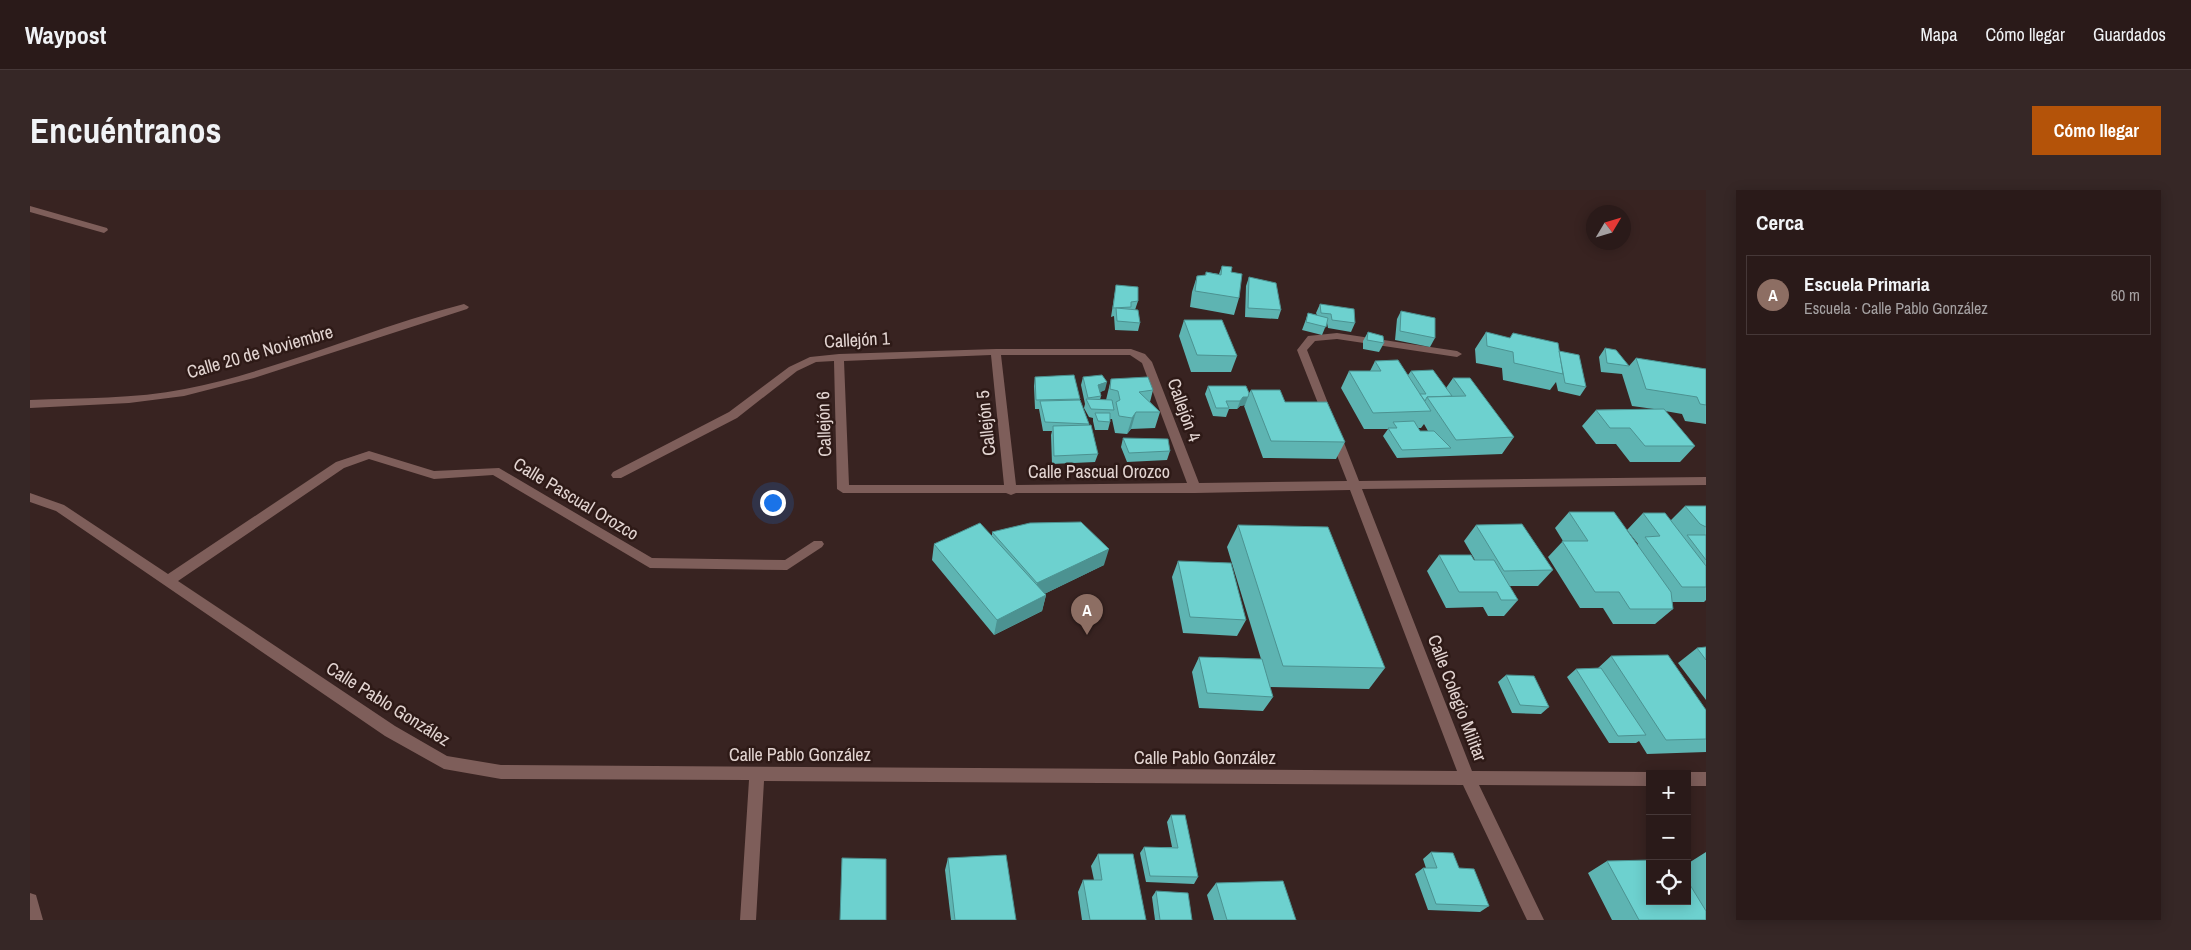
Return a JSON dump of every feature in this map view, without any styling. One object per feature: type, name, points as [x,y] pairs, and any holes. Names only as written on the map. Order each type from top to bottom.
[{"type":"street","points":[[30,209],[104,230]]},
{"type":"street","name":"Calle 20 de Noviembre","points":[[30,404],[129,399],[184,393],[250,376],[464,307]]},
{"type":"street","name":"Calle Colegio Militar","points":[[1457,354],[1337,336],[1312,338],[1302,350],[1468,779],[1536,920]]},
{"type":"street","name":"Callejón 1","points":[[617,475],[732,415],[793,369],[814,360],[839,357],[996,352],[1131,352]]},
{"type":"street","name":"Callejón 5","points":[[996,352],[1011,491]]},
{"type":"street","name":"Callejón 4","points":[[1131,352],[1141,356],[1147,362],[1195,489]]},
{"type":"street","name":"Callejón 6","points":[[839,357],[843,489]]},
{"type":"street","name":"Calle Pascual Orozco","points":[[168,581],[340,465],[369,455],[434,475],[495,472],[650,563],[787,565],[818,544]]},
{"type":"street","name":"Calle Pascual Orozco","points":[[843,489],[1011,491],[1195,489],[1354,484],[1706,481]]},
{"type":"street","name":"Calle Pablo González","points":[[30,497],[60,508],[390,731],[444,762],[502,772],[1646,779]]},
{"type":"street","points":[[748,920],[757,774]]},
{"type":"street","points":[[1691,779],[1706,779]]},
{"type":"street","points":[[30,901],[35,920]]},
{"type":"building","points":[[1222,266],[1232,267],[1231,272],[1242,274],[1239,298],[1195,291],[1197,276],[1206,275],[1206,272],[1221,275]]},
{"type":"building","points":[[1249,277],[1276,283],[1281,310],[1248,308]]},
{"type":"building","points":[[1116,285],[1138,287],[1138,301],[1131,302],[1131,307],[1113,308]]},
{"type":"building","points":[[1320,304],[1354,309],[1355,323],[1332,320],[1331,314],[1321,313]]},
{"type":"building","points":[[1116,308],[1138,310],[1140,323],[1117,321]]},
{"type":"building","points":[[1401,311],[1435,318],[1435,338],[1400,331]]},
{"type":"building","points":[[1308,313],[1328,318],[1326,327],[1306,322]]},
{"type":"building","points":[[1184,320],[1222,320],[1237,356],[1197,355]]},
{"type":"building","points":[[1368,332],[1383,336],[1384,343],[1367,340]]},
{"type":"building","points":[[1486,332],[1510,338],[1513,333],[1558,343],[1563,374],[1514,363],[1513,352],[1487,346]]},
{"type":"building","points":[[1605,348],[1616,350],[1629,366],[1607,363]]},
{"type":"building","points":[[1559,351],[1579,355],[1586,387],[1565,383]]},
{"type":"building","points":[[1636,358],[1706,369],[1706,405],[1700,404],[1697,397],[1646,389]]},
{"type":"building","points":[[1398,360],[1431,411],[1373,413],[1349,371],[1381,371],[1375,361]]},
{"type":"building","points":[[1433,370],[1452,396],[1427,397],[1425,401],[1420,394],[1426,394],[1411,371]]},
{"type":"building","points":[[1074,375],[1080,399],[1036,400],[1035,377]]},
{"type":"building","points":[[1102,375],[1107,382],[1098,385],[1101,396],[1088,398],[1083,377]]},
{"type":"building","points":[[1148,377],[1153,390],[1139,392],[1160,412],[1136,412],[1132,418],[1119,416],[1116,402],[1120,400],[1118,391],[1110,389],[1111,379]]},
{"type":"building","points":[[1453,378],[1470,378],[1514,437],[1456,440],[1427,397],[1466,396]]},
{"type":"building","points":[[1208,386],[1246,386],[1249,393],[1248,397],[1243,397],[1240,401],[1226,401],[1229,408],[1216,408]]},
{"type":"building","points":[[1251,390],[1280,390],[1285,402],[1327,402],[1345,442],[1271,441]]},
{"type":"building","points":[[1086,399],[1112,400],[1114,410],[1091,409]]},
{"type":"building","points":[[1080,400],[1089,424],[1045,422],[1040,401]]},
{"type":"building","points":[[1664,409],[1695,446],[1645,446],[1630,428],[1610,428],[1596,410]]},
{"type":"building","points":[[1095,413],[1110,413],[1110,422],[1098,421]]},
{"type":"building","points":[[1414,421],[1420,431],[1434,431],[1451,448],[1402,450],[1388,428],[1397,428],[1393,422]]},
{"type":"building","points":[[1091,425],[1098,454],[1054,456],[1053,426]]},
{"type":"building","points":[[1123,438],[1168,439],[1170,451],[1129,453]]},
{"type":"building","points":[[1685,506],[1706,506],[1706,527],[1700,524]]},
{"type":"building","points":[[1569,512],[1614,512],[1671,592],[1673,609],[1630,609],[1619,592],[1595,592],[1562,541],[1588,541]]},
{"type":"building","points":[[1643,513],[1665,513],[1706,566],[1706,587],[1682,587],[1645,537],[1660,536]]},
{"type":"building","points":[[1081,522],[1109,549],[1037,583],[992,532],[1030,523]]},
{"type":"building","points":[[980,523],[1046,595],[997,620],[934,544]]},
{"type":"building","points":[[1522,524],[1553,570],[1504,571],[1476,525]]},
{"type":"building","points":[[1238,525],[1328,527],[1385,668],[1283,666]]},
{"type":"building","points":[[1687,535],[1706,535],[1706,560]]},
{"type":"building","points":[[1439,555],[1471,555],[1474,560],[1494,560],[1518,600],[1501,600],[1497,592],[1459,592]]},
{"type":"building","points":[[1178,561],[1231,563],[1246,620],[1190,617]]},
{"type":"building","points":[[1706,647],[1706,660],[1697,648]]},
{"type":"building","points":[[1668,655],[1706,710],[1706,739],[1666,740],[1611,656]]},
{"type":"building","points":[[1199,657],[1262,659],[1273,697],[1207,693]]},
{"type":"building","points":[[1601,668],[1646,735],[1618,736],[1576,669]]},
{"type":"building","points":[[1506,675],[1534,676],[1549,707],[1520,705]]},
{"type":"building","points":[[1171,815],[1185,815],[1198,877],[1150,876],[1144,847],[1178,848]]},
{"type":"building","points":[[1431,852],[1453,853],[1459,868],[1474,869],[1489,906],[1436,904],[1423,868],[1437,868]]},
{"type":"building","points":[[1098,854],[1133,854],[1146,920],[1090,920],[1083,880],[1102,880]]},
{"type":"building","points":[[1006,855],[1016,920],[955,920],[948,858]]},
{"type":"building","points":[[842,858],[886,859],[886,920],[840,920]]},
{"type":"building","points":[[1646,860],[1646,905],[1691,905],[1691,887],[1706,911],[1706,920],[1639,920],[1607,861]]},
{"type":"building","points":[[1283,881],[1296,920],[1227,920],[1216,883]]},
{"type":"building","points":[[1156,891],[1188,893],[1192,920],[1160,920]]},
{"type":"place","name":"Escuela Primaria","points":[[1087,635]]}]
